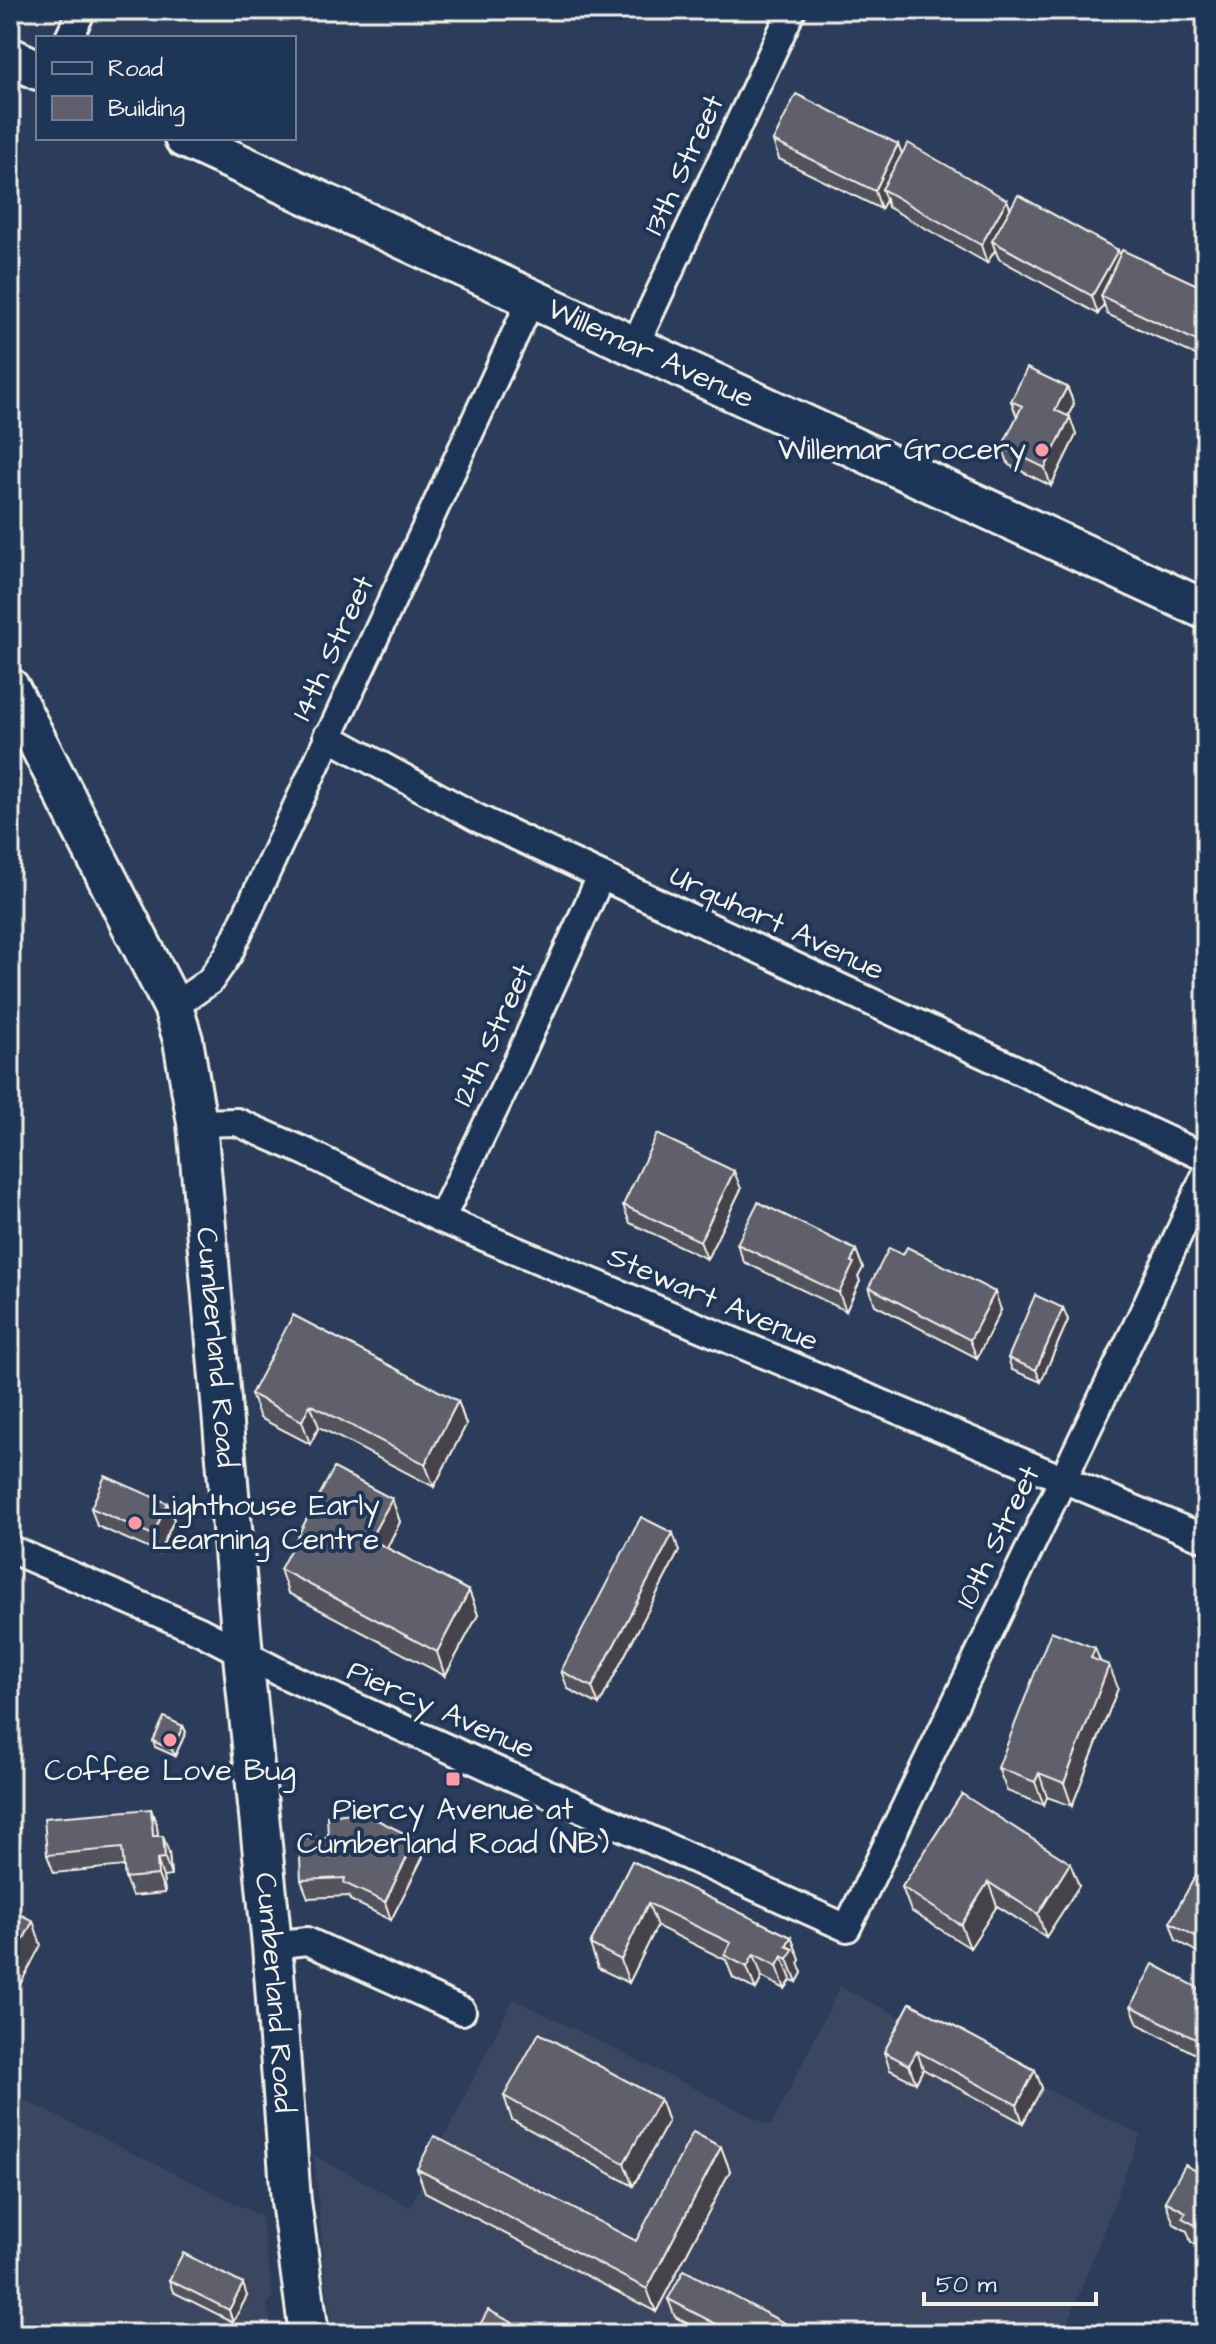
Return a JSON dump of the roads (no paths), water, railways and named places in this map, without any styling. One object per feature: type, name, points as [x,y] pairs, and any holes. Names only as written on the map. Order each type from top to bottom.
[{"type":"street","points":[[70,36],[82,10]]},
{"type":"street","name":"13th Street","points":[[634,347],[792,10]]},
{"type":"street","points":[[10,57],[36,69]]},
{"type":"street","name":"Willemar Avenue","points":[[188,140],[1206,610]]},
{"type":"street","name":"14th Street","points":[[173,1007],[210,981],[228,955],[531,300]]},
{"type":"street","name":"Cumberland Road","points":[[10,688],[173,1007],[183,1040],[197,1123],[243,1655],[272,1945],[291,2201],[309,2334]]},
{"type":"street","name":"Urquhart Avenue","points":[[327,736],[477,818],[1206,1158]]},
{"type":"street","name":"12th Street","points":[[441,1219],[516,1064],[601,876]]},
{"type":"street","name":"Stewart Avenue","points":[[197,1123],[237,1122],[306,1152],[441,1219],[1206,1539]]},
{"type":"street","name":"10th Street","points":[[847,1928],[1141,1317],[1206,1174]]},
{"type":"street","name":"Piercy Avenue","points":[[10,1549],[200,1631],[243,1655],[847,1928]]},
{"type":"street","points":[[272,1945],[307,1941],[462,2011]]},
{"type":"place","name":"Willemar Grocery","points":[[1042,450]]},
{"type":"place","name":"Lighthouse Early Learning Centre","points":[[135,1523]]},
{"type":"place","name":"Coffee Love Bug","points":[[170,1740]]},
{"type":"place","name":"Piercy Avenue at Cumberland Road (NB)","points":[[453,1779]]}]
